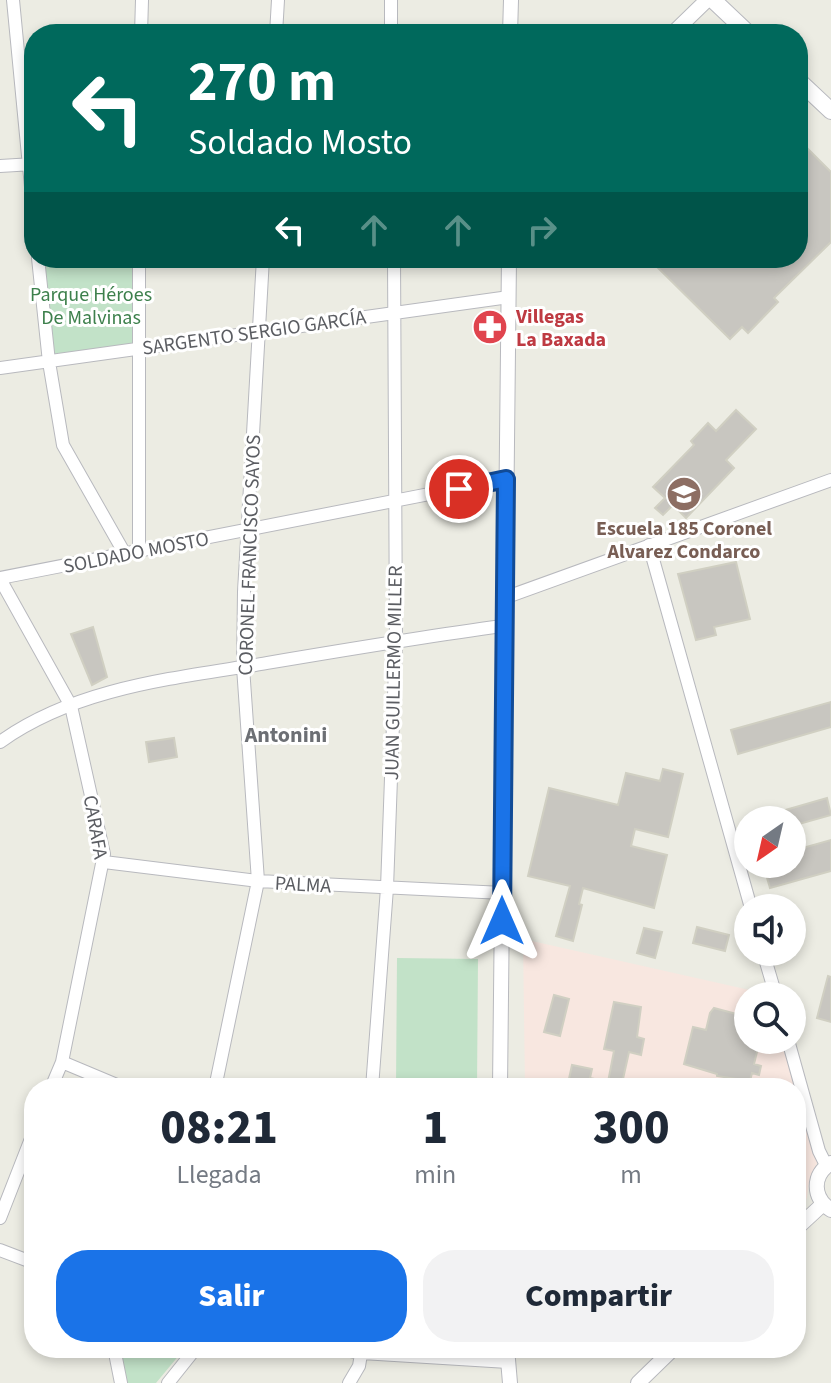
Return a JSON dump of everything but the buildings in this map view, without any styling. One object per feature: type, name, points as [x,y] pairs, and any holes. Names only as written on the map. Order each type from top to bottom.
[{"type":"main road","points":[[710,0],[738,24]]},
{"type":"main road","points":[[808,89],[831,111]]},
{"type":"street","points":[[13,0],[24,100]]},
{"type":"street","points":[[141,24],[142,0]]},
{"type":"street","points":[[277,24],[278,0]]},
{"type":"street","points":[[391,0],[391,24]]},
{"type":"street","points":[[510,24],[511,0]]},
{"type":"street","points":[[683,24],[710,0]]},
{"type":"street","points":[[0,166],[24,164]]},
{"type":"street","points":[[39,268],[49,362],[63,445],[125,554]]},
{"type":"street","points":[[139,268],[139,552]]},
{"type":"street","name":"CORONEL FRANCISCO SAYOS","points":[[217,1078],[258,881],[243,667],[247,531],[263,268]]},
{"type":"street","name":"JUAN GUILLERMO MILLER","points":[[373,1078],[387,888],[396,641],[394,268]]},
{"type":"street","points":[[500,1078],[509,268]]},
{"type":"street","name":"SARGENTO SERGIO GARCÍA","points":[[0,368],[509,297]]},
{"type":"street","name":"SOLDADO MOSTO","points":[[0,579],[506,479]]},
{"type":"street","points":[[504,598],[831,480]]},
{"type":"street","points":[[649,545],[747,894]]},
{"type":"street","name":"CARAFA","points":[[0,579],[71,706],[104,862],[62,1062],[55,1078]]},
{"type":"street","points":[[0,742],[71,706],[142,682],[503,626]]},
{"type":"street","name":"PALMA","points":[[104,862],[258,881],[503,893]]},
{"type":"street","points":[[792,1054],[799,1078]]},
{"type":"street","points":[[62,1062],[100,1078]]},
{"type":"street","points":[[806,1104],[819,1151],[829,1164],[817,1180],[819,1197],[827,1207],[806,1222]]},
{"type":"street","points":[[0,1218],[24,1157]]},
{"type":"street","points":[[0,1250],[24,1259]]},
{"type":"street","points":[[116,1358],[121,1383]]},
{"type":"street","points":[[168,1383],[188,1358]]},
{"type":"street","points":[[349,1383],[359,1358]]},
{"type":"street","points":[[507,1358],[510,1383]]},
{"type":"street","points":[[638,1383],[664,1358]]},
{"type":"shaded area","points":[[523,939],[734,986],[734,1054],[788,1054],[795,1078],[525,1078]]},
{"type":"shaded area","points":[[806,1118],[818,1161],[806,1199]]},
{"type":"green space","name":"Parque Héroes De Malvinas","points":[[39,268],[139,268],[138,349],[49,362]]},
{"type":"green space","points":[[397,958],[478,959],[477,1078],[396,1078]]},
{"type":"green space","points":[[120,1358],[177,1358],[156,1383],[125,1383]]},
{"type":"place","name":"Villegas La Baxada","points":[[490,327]]},
{"type":"place","name":"Escuela 185 Coronel Alvarez Condarco","points":[[684,494]]},
{"type":"district","name":"Antonini","points":[[286,734]]},
{"type":"route","points":[[459,489],[506,479],[502,921]]}]
